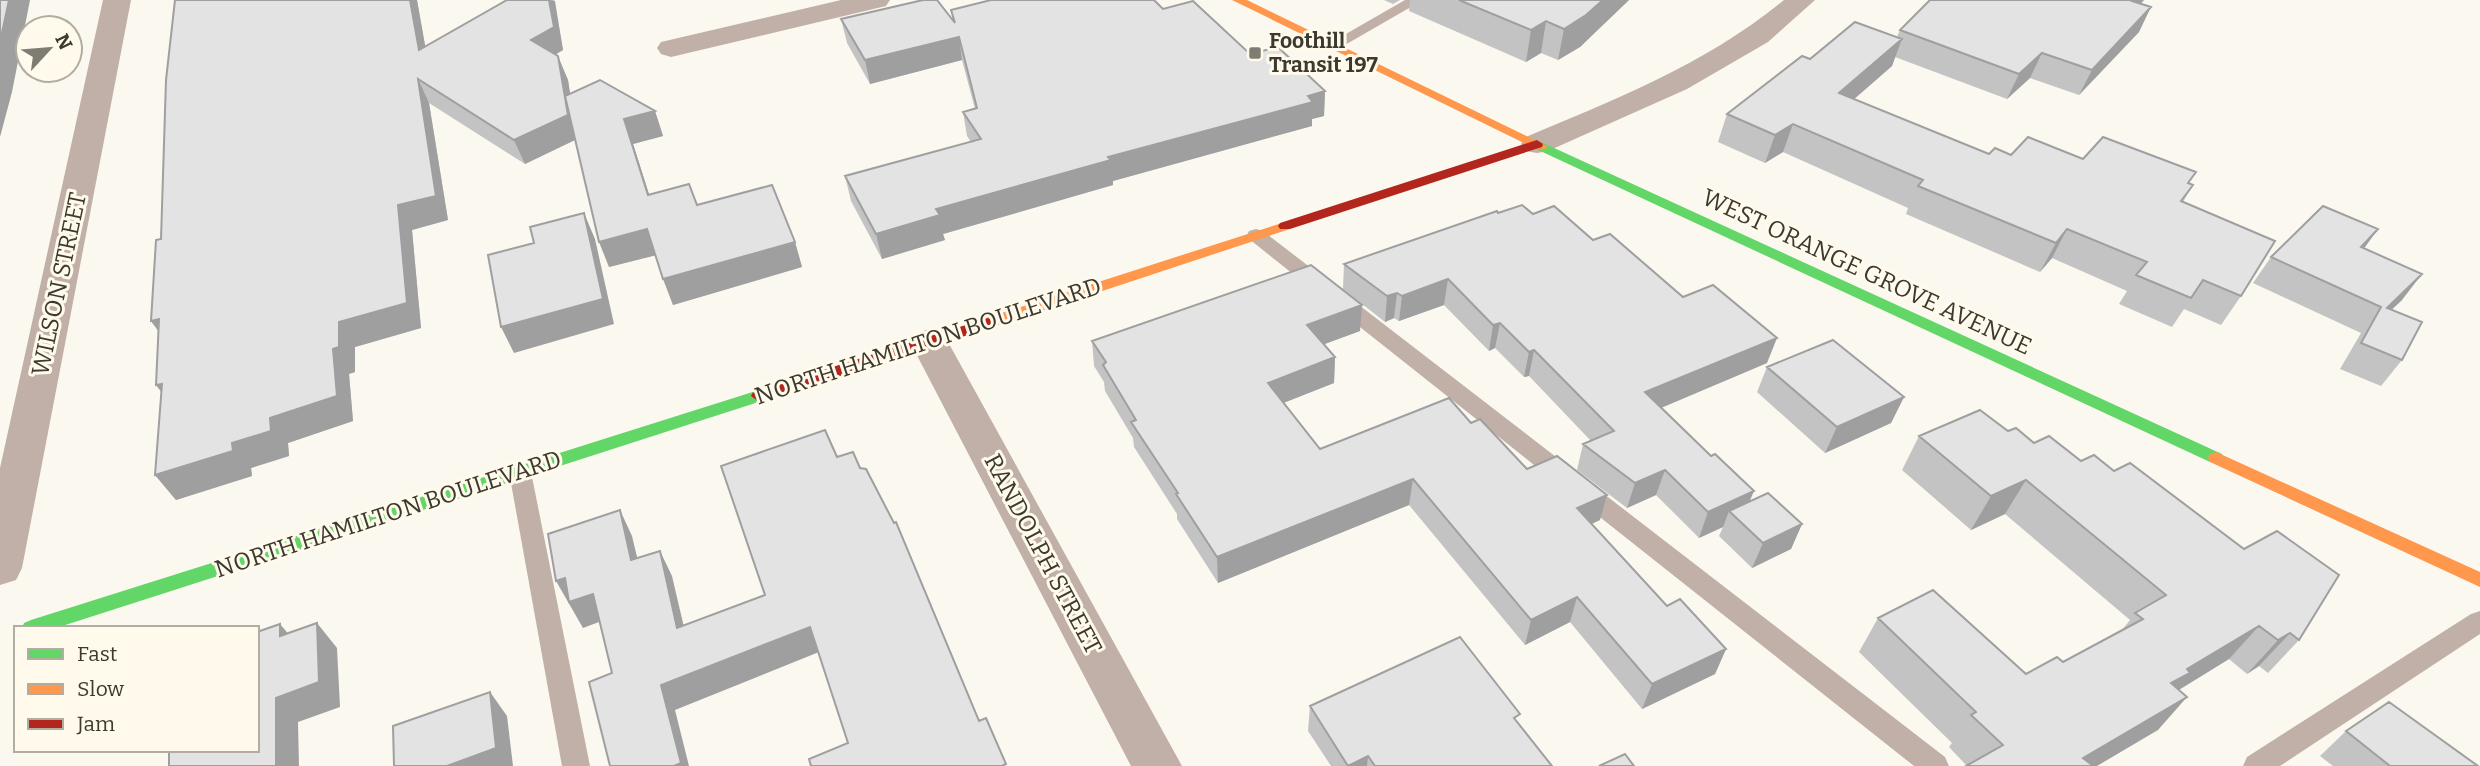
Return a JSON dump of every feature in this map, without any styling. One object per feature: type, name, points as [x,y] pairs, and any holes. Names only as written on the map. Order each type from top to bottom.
[{"type":"street","name":"WILSON STREET","points":[[0,568],[117,0]]},
{"type":"street","points":[[671,48],[876,0]]},
{"type":"street","name":"WEST ORANGE GROVE AVENUE","points":[[1238,0],[1536,144],[2480,580]]},
{"type":"street","name":"NORTH HAMILTON BOULEVARD","points":[[37,626],[929,342],[1536,144],[1677,83],[1758,36],[1801,0]]},
{"type":"street","name":"RANDOLPH STREET","points":[[929,342],[1157,766]]},
{"type":"lane","points":[[1333,46],[1416,0]]},
{"type":"lane","points":[[1256,235],[1935,766]]},
{"type":"lane","points":[[520,472],[576,766]]},
{"type":"lane","points":[[2257,766],[2480,621]]},
{"type":"building","points":[[0,0],[9,0],[0,42]]},
{"type":"building","points":[[175,0],[410,0],[419,50],[507,0],[549,0],[554,27],[531,40],[558,56],[568,115],[514,140],[418,79],[436,196],[398,205],[407,303],[339,322],[339,347],[333,349],[337,396],[270,418],[271,431],[232,443],[233,451],[155,475],[162,384],[156,385],[159,319],[151,321],[156,240],[161,239],[166,80]]},
{"type":"building","points":[[923,0],[937,0],[955,23],[951,10],[991,0],[1154,0],[1163,9],[1193,1],[1250,54],[1278,47],[1325,91],[1308,96],[1313,102],[1108,157],[1111,160],[936,209],[940,215],[876,234],[845,176],[981,139],[963,112],[977,108],[959,37],[865,60],[841,19]]},
{"type":"building","points":[[1459,0],[1603,0],[1564,29],[1546,21],[1531,30]]},
{"type":"building","points":[[1930,0],[2133,0],[2151,7],[2092,70],[2042,53],[2019,74],[1900,30]]},
{"type":"building","points":[[1855,22],[1902,39],[1839,93],[1989,154],[1995,148],[2011,155],[2028,137],[2083,159],[2103,137],[2196,172],[2188,183],[2193,185],[2181,201],[2275,241],[2241,296],[2203,280],[2191,298],[2136,275],[2147,262],[2067,229],[2056,243],[1918,186],[1923,180],[1793,124],[1775,135],[1727,114],[1802,56],[1810,59]]},
{"type":"building","points":[[600,80],[655,111],[624,119],[648,195],[689,184],[697,205],[772,185],[795,242],[663,279],[647,229],[599,242],[565,96]]},
{"type":"building","points":[[1522,205],[1533,214],[1554,206],[1593,240],[1610,234],[1683,297],[1713,285],[1777,338],[1645,392],[1711,456],[1715,454],[1754,491],[1708,512],[1665,470],[1635,483],[1583,444],[1614,431],[1534,350],[1529,352],[1500,323],[1493,325],[1448,279],[1402,296],[1397,293],[1387,296],[1344,264],[1497,211],[1498,213]]},
{"type":"building","points":[[2323,206],[2378,229],[2361,247],[2422,274],[2387,308],[2422,322],[2402,360],[2361,343],[2381,307],[2271,257]]},
{"type":"building","points":[[584,213],[603,299],[501,327],[488,255],[534,243],[530,227]]},
{"type":"building","points":[[1311,265],[1362,305],[1307,325],[1335,357],[1268,383],[1320,449],[1449,398],[1471,423],[1480,419],[1527,469],[1557,456],[1607,495],[1577,508],[1667,606],[1680,599],[1726,649],[1652,684],[1577,597],[1531,620],[1413,479],[1217,557],[1131,422],[1136,420],[1092,341]]},
{"type":"building","points":[[1833,340],[1904,397],[1837,427],[1767,367]]},
{"type":"building","points":[[1980,410],[2008,431],[2016,428],[2034,443],[2049,436],[2081,461],[2094,455],[2114,471],[2130,463],[2244,549],[2277,531],[2339,575],[2299,640],[2290,633],[2278,640],[2259,626],[2187,669],[2190,673],[2171,683],[2187,697],[2083,758],[2092,765],[1966,766],[2003,745],[1971,715],[1976,712],[1878,618],[1933,590],[2026,674],[2057,657],[2063,662],[2143,619],[2135,613],[2166,595],[2026,480],[1991,496],[1919,436]]},
{"type":"building","points":[[825,430],[837,457],[853,452],[860,468],[866,469],[894,523],[896,522],[979,721],[986,718],[1006,764],[811,766],[809,759],[848,743],[810,627],[661,685],[681,763],[674,766],[610,766],[589,682],[612,673],[593,594],[569,602],[565,578],[556,581],[548,534],[620,510],[631,560],[660,551],[677,628],[765,595],[721,466]]},
{"type":"building","points":[[1768,493],[1802,524],[1763,543],[1729,511]]},
{"type":"building","points":[[317,623],[319,682],[276,698],[276,766],[169,766],[169,752],[259,752],[259,631],[280,624],[280,636]]},
{"type":"building","points":[[1460,637],[1520,714],[1514,718],[1552,766],[1375,766],[1368,756],[1348,766],[1310,706]]},
{"type":"building","points":[[490,692],[496,748],[447,766],[394,766],[393,726]]},
{"type":"building","points":[[2389,702],[2478,766],[2390,766],[2346,731]]},
{"type":"building","points":[[1625,754],[1634,766],[1599,766]]},
{"type":"traffic: fast","points":[[1541,146],[2216,458]]},
{"type":"traffic: fast","points":[[37,626],[759,396]]},
{"type":"traffic: slow","points":[[1238,0],[1541,146]]},
{"type":"traffic: slow","points":[[988,323],[1285,226]]},
{"type":"traffic: slow","points":[[2216,458],[2480,580]]},
{"type":"traffic: jam","points":[[1285,226],[1537,144]]},
{"type":"traffic: jam","points":[[759,396],[988,323]]},
{"type":"place","name":"Foothill Transit 197","points":[[1255,53]]}]
